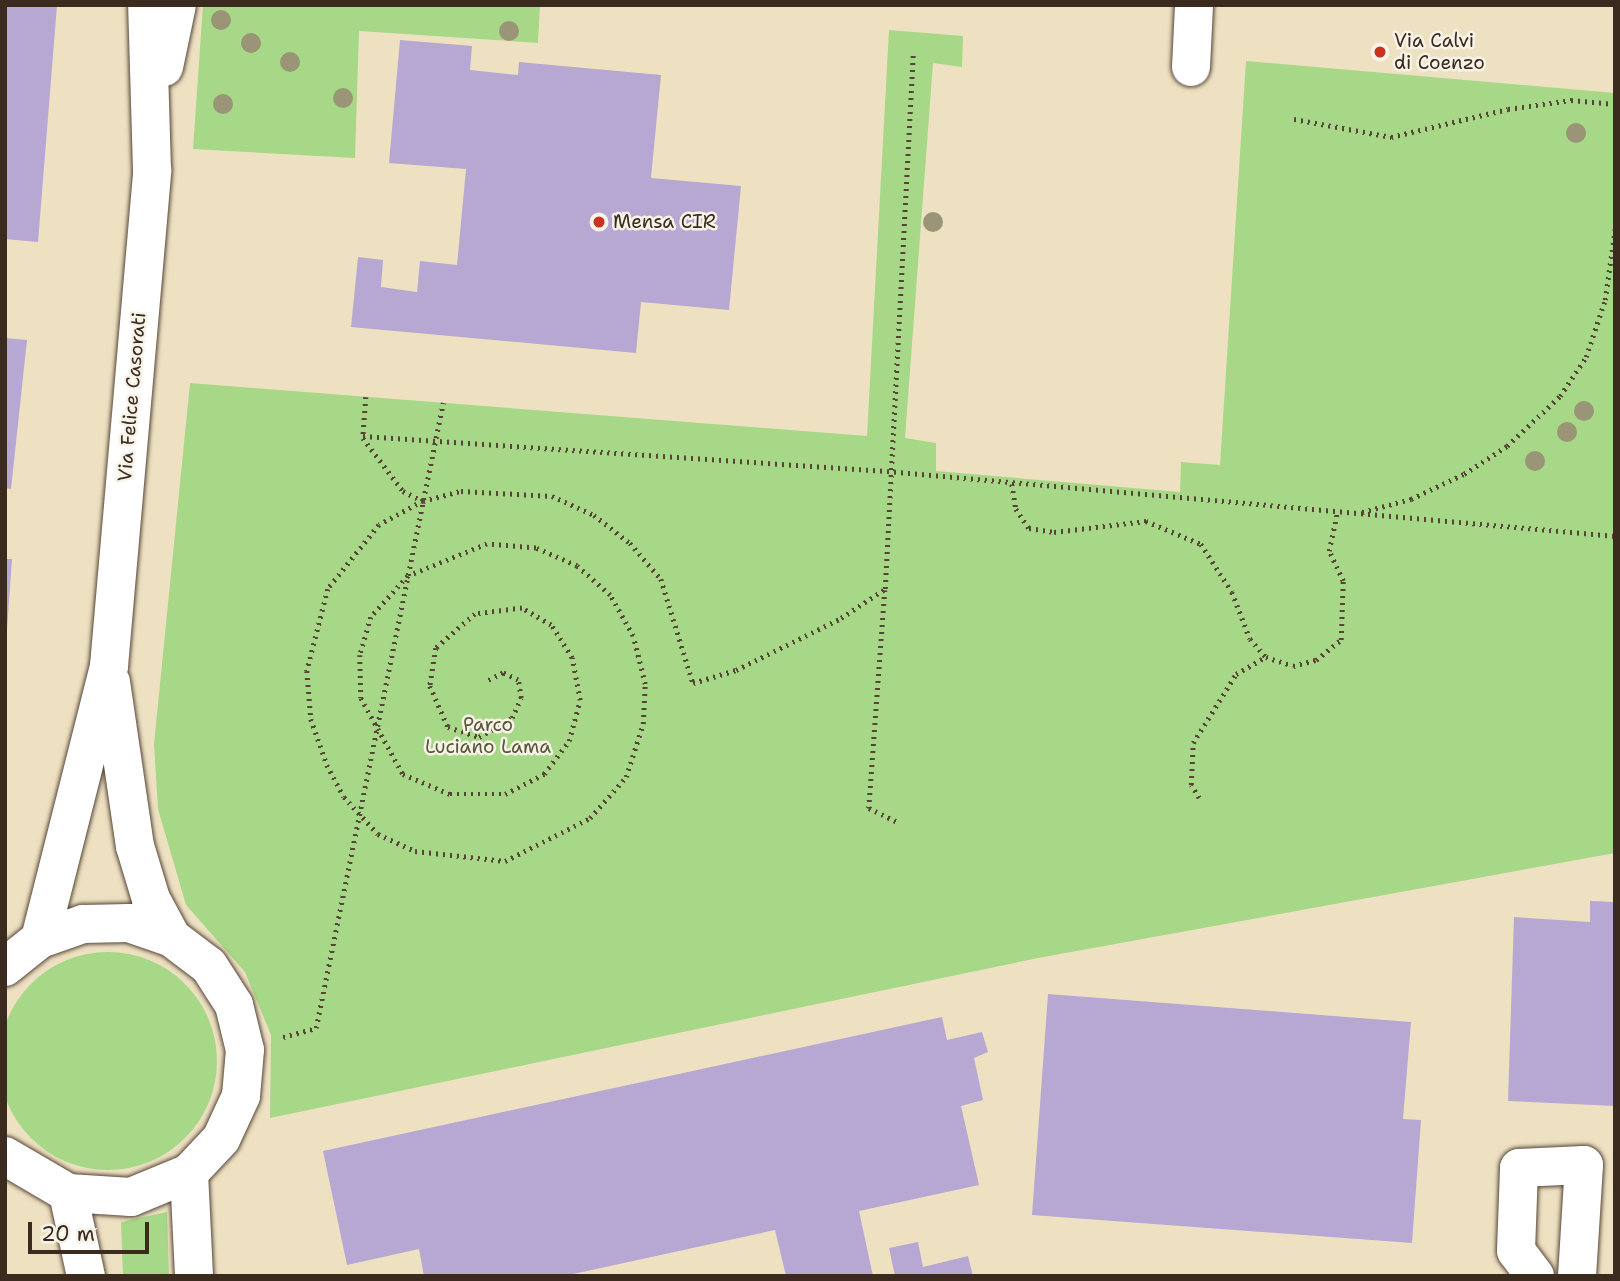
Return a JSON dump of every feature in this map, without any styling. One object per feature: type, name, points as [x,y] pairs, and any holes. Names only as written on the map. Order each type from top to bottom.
[{"type":"street","name":"Via Felice Casorati","points":[[40,939],[109,666],[152,127],[147,5]]},
{"type":"street","name":"Via Felice Casorati","points":[[152,127],[177,5]]},
{"type":"street","points":[[1191,67],[1194,5]]},
{"type":"street","name":"Via Felice Casorati","points":[[109,666],[135,846],[150,899],[172,938]]},
{"type":"street","name":"Via Felice Casorati","points":[[5,967],[40,939],[83,924],[129,923],[172,938],[209,966],[234,1005],[246,1050],[241,1096],[221,1139],[189,1172],[131,1197],[68,1194],[5,1156]]},
{"type":"street","points":[[1535,1276],[1516,1251],[1519,1168],[1584,1165],[1577,1276]]},
{"type":"street","points":[[189,1172],[194,1276]]},
{"type":"street","points":[[68,1194],[86,1276]]},
{"type":"path","points":[[900,823],[869,808],[885,589],[887,471],[913,54]]},
{"type":"path","points":[[1294,119],[1391,137],[1533,105],[1615,104]]},
{"type":"path","points":[[1358,513],[1411,499],[1464,474],[1507,446],[1560,396],[1590,346],[1605,300],[1615,229]]},
{"type":"path","points":[[366,397],[363,436],[379,466],[423,501]]},
{"type":"path","points":[[272,1040],[316,1028],[443,403]]},
{"type":"path","points":[[363,436],[887,471],[1615,536]]},
{"type":"path","points":[[1013,484],[1016,509],[1029,528],[1054,532],[1146,521],[1201,544],[1227,582],[1250,639],[1266,657],[1293,666],[1317,660],[1341,640],[1343,581],[1329,551],[1337,512]]},
{"type":"path","points":[[485,682],[503,673],[518,680],[521,698],[512,718],[479,737],[448,727],[430,686],[436,648],[475,614],[522,608],[551,625],[572,658],[580,700],[569,741],[544,774],[505,794],[450,794],[403,774],[376,734],[361,698],[360,655],[371,617],[408,576],[487,544],[536,548],[577,566],[610,596],[634,636],[645,684],[643,724],[626,777],[590,818],[505,861],[415,851],[378,834],[361,809],[344,797],[311,719],[307,671],[314,629],[328,589],[352,554],[379,525],[423,501],[461,491],[508,490],[552,496],[594,514],[660,579],[693,683],[783,648],[885,589]]},
{"type":"path","points":[[1199,798],[1191,785],[1193,743],[1236,674],[1266,657]]},
{"type":"green space","points":[[203,5],[540,5],[538,43],[359,31],[355,158],[193,149]]},
{"type":"green space","name":"Parco Luciano Lama","points":[[889,30],[963,36],[962,67],[933,63],[905,438],[936,443],[936,471],[1180,492],[1181,462],[1220,465],[1246,61],[1615,93],[1615,853],[1038,958],[270,1118],[271,1035],[245,972],[186,905],[158,809],[154,744],[190,383],[867,436]]},
{"type":"green space","points":[[108,952],[150,960],[169,970],[185,984],[199,1000],[209,1019],[217,1061],[209,1103],[199,1122],[185,1138],[169,1152],[150,1162],[108,1170],[66,1162],[47,1152],[31,1138],[17,1122],[7,1103],[-1,1061],[7,1019],[17,1000],[31,984],[47,970],[66,960]]},
{"type":"green space","points":[[167,1212],[169,1276],[123,1276],[121,1222]]},
{"type":"building","points":[[5,5],[57,5],[38,242],[5,239]]},
{"type":"building","name":"Mensa CIR","points":[[400,40],[472,46],[470,70],[518,75],[519,62],[661,75],[651,178],[741,186],[729,310],[641,302],[636,353],[351,327],[358,257],[383,260],[381,287],[417,292],[420,261],[457,265],[466,169],[389,163]]},
{"type":"building","points":[[5,338],[27,340],[11,489],[5,488]]},
{"type":"building","points":[[5,559],[12,559],[7,629],[5,629]]},
{"type":"building","points":[[1590,901],[1615,902],[1615,1106],[1508,1101],[1514,917],[1590,922]]},
{"type":"building","points":[[1048,994],[1411,1022],[1403,1119],[1421,1120],[1412,1243],[1032,1215]]},
{"type":"building","points":[[942,1017],[947,1040],[982,1032],[988,1052],[974,1058],[983,1100],[961,1106],[979,1185],[859,1211],[873,1276],[786,1276],[775,1230],[564,1276],[424,1276],[419,1249],[347,1265],[323,1151]]},
{"type":"building","points":[[918,1242],[923,1267],[968,1256],[973,1276],[895,1276],[889,1248]]},
{"type":"place","name":"Via Calvi di Coenzo","points":[[1380,52]]},
{"type":"place","name":"Mensa CIR","points":[[599,222]]}]
